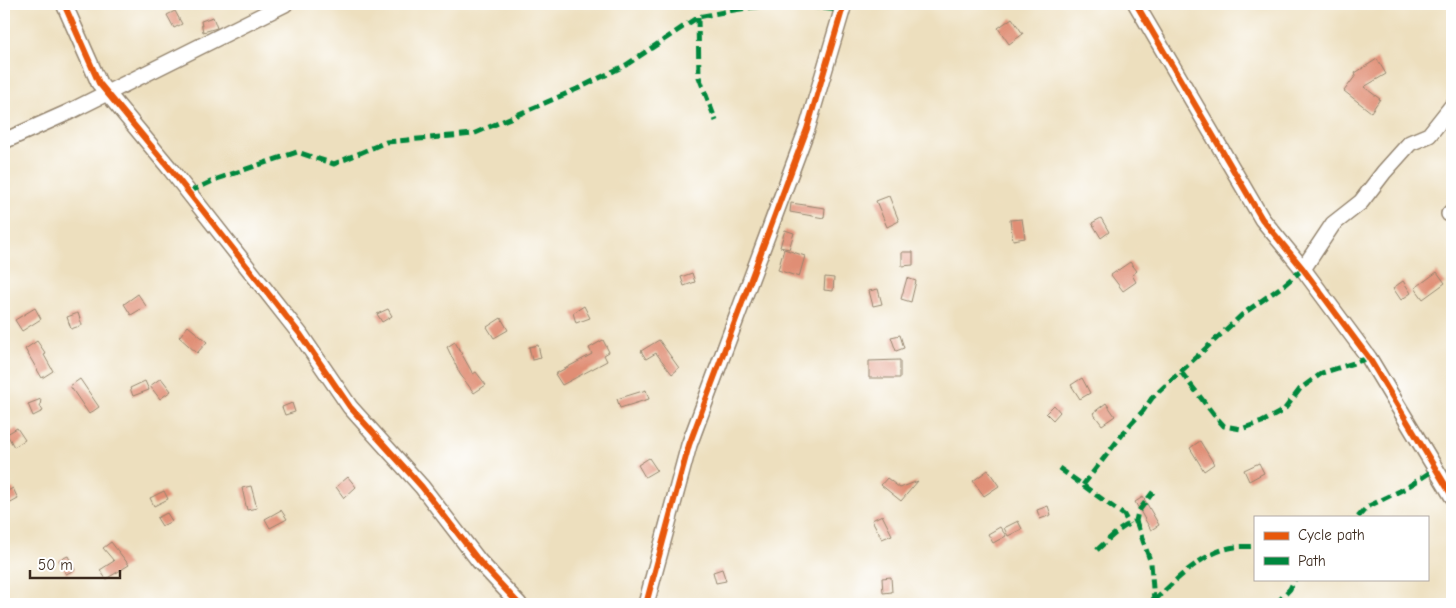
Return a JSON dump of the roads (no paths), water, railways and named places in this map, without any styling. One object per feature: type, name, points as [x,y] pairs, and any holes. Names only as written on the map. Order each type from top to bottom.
[{"type":"street","points":[[64,4],[99,83],[171,170],[300,334],[350,407],[422,487],[479,561],[519,604]]},
{"type":"street","points":[[4,141],[69,112],[284,4]]},
{"type":"street","points":[[646,604],[689,444],[806,129],[844,4]]},
{"type":"street","points":[[1136,4],[1262,219],[1303,269],[1369,358],[1452,496]]},
{"type":"street","points":[[1303,269],[1333,224],[1361,202],[1410,143],[1429,135],[1452,106]]}]
